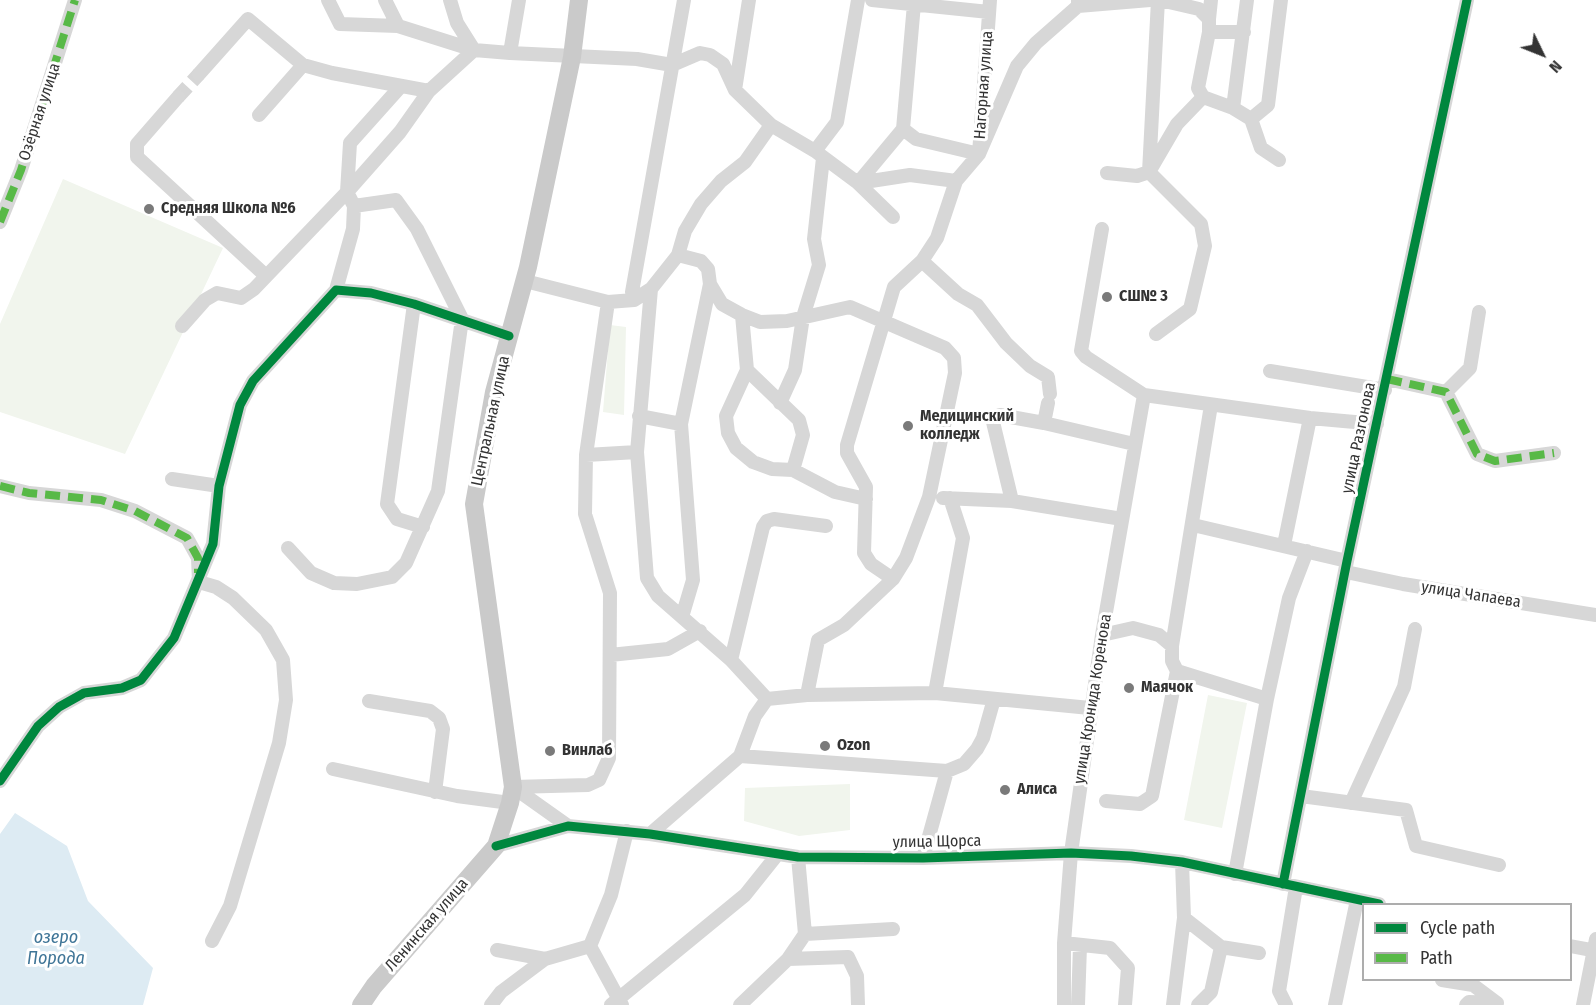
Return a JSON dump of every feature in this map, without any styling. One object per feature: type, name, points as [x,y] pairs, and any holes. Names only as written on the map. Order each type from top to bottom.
[{"type":"main road","name":"Центральная улица","points":[[496,846],[511,795],[474,504],[494,392],[525,281],[572,57],[579,0]]},
{"type":"main road","name":"Ленинская улица","points":[[361,1005],[374,986],[496,846]]},
{"type":"street","name":"Озёрная улица","points":[[0,222],[21,170],[75,0]]},
{"type":"street","points":[[328,0],[340,24],[398,26],[474,50],[636,59],[672,65],[700,53],[710,56],[723,64],[735,90],[771,125],[819,154],[858,183],[893,217]]},
{"type":"street","points":[[385,0],[398,26]]},
{"type":"street","points":[[450,0],[458,22],[474,50]]},
{"type":"street","points":[[510,53],[519,0]]},
{"type":"street","points":[[632,291],[684,0]]},
{"type":"street","points":[[735,90],[749,0]]},
{"type":"street","points":[[780,403],[795,370],[803,317],[819,265],[814,239],[819,154],[837,122],[858,0]]},
{"type":"street","points":[[872,0],[914,4],[989,6]]},
{"type":"street","points":[[903,129],[916,139],[979,154],[1017,66],[1036,43],[1078,3],[1150,0]]},
{"type":"street","points":[[1156,334],[1190,309],[1205,246],[1201,224],[1149,172],[1159,0],[1199,9],[1209,25],[1244,32]]},
{"type":"street","points":[[1211,0],[1198,88],[1203,97],[1233,108],[1251,119],[1261,148],[1280,160]]},
{"type":"street","points":[[1233,108],[1247,0]]},
{"type":"street","points":[[1251,119],[1268,105],[1281,0]]},
{"type":"street","name":"улица Разгонова","points":[[1286,1005],[1279,991],[1289,885],[1301,796],[1347,566],[1467,0]]},
{"type":"street","points":[[858,183],[903,129],[914,4]]},
{"type":"street","name":"Нагорная улица","points":[[893,579],[871,564],[864,553],[866,487],[847,453],[847,445],[894,286],[922,261],[937,238],[956,181],[979,154],[989,6]]},
{"type":"street","points":[[199,74],[248,18],[303,65],[429,91]]},
{"type":"street","points":[[182,326],[205,300],[217,294],[241,298],[267,276],[400,132],[429,91],[474,50]]},
{"type":"street","points":[[259,115],[303,65]]},
{"type":"street","points":[[0,781],[38,726],[59,707],[84,693],[122,688],[141,680],[174,638],[213,544],[219,486],[240,405],[253,381],[336,290],[353,229],[354,206],[347,192],[350,143],[401,86]]},
{"type":"street","points":[[178,97],[137,144],[137,157],[267,276]]},
{"type":"street","points":[[1107,173],[1137,176],[1149,172],[1177,124],[1203,97]]},
{"type":"street","points":[[525,281],[608,302],[634,300],[651,289],[678,255],[685,231],[701,204],[721,181],[745,162],[771,125]]},
{"type":"street","points":[[858,183],[910,175],[956,181]]},
{"type":"street","points":[[288,548],[311,573],[334,583],[357,584],[392,577],[406,563],[438,491],[462,319],[417,229],[396,200],[354,206]]},
{"type":"street","points":[[1102,229],[1081,351],[1086,357],[1144,395],[1310,418],[1377,424]]},
{"type":"street","points":[[678,255],[700,261],[708,269],[710,284],[681,424],[693,580],[682,617]]},
{"type":"street","points":[[922,261],[958,294],[976,305],[1006,343],[1030,366],[1048,377],[1049,399],[1044,423]]},
{"type":"street","points":[[710,284],[722,304],[760,322],[786,321],[850,307],[945,348],[954,358],[955,373],[928,497],[906,558],[893,579],[844,625],[818,640],[807,695]]},
{"type":"street","points":[[651,289],[637,452],[647,578],[658,596],[731,660],[767,699]]},
{"type":"street","points":[[336,290],[371,293],[414,304],[509,336]]},
{"type":"street","points":[[333,769],[435,792],[511,795],[588,785],[599,780],[609,758],[610,593],[585,514],[586,455],[608,302]]},
{"type":"street","points":[[414,304],[387,504],[397,519],[423,527]]},
{"type":"street","points":[[1446,392],[1470,368],[1479,312]]},
{"type":"street","points":[[742,315],[747,370],[726,416],[728,433],[736,448],[753,462],[772,470],[793,470],[835,492],[866,499]]},
{"type":"street","points":[[747,370],[799,420],[803,435],[793,470]]},
{"type":"street","points":[[1270,371],[1446,392]]},
{"type":"street","points":[[1446,392],[1477,454],[1495,461],[1554,453]]},
{"type":"street","name":"улица Кронида Коренова","points":[[1064,1005],[1064,943],[1071,853],[1090,708],[1144,395]]},
{"type":"street","points":[[1106,801],[1140,804],[1152,796],[1177,671],[1172,661],[1172,646],[1211,405]]},
{"type":"street","points":[[639,416],[681,424]]},
{"type":"street","points":[[1012,501],[993,422],[1000,416],[1044,423],[1134,444]]},
{"type":"street","points":[[1284,545],[1310,418]]},
{"type":"street","points":[[586,455],[637,452]]},
{"type":"street","points":[[172,479],[219,486]]},
{"type":"street","points":[[0,486],[29,493],[101,500],[154,520],[187,538],[198,558],[199,582]]},
{"type":"street","points":[[928,497],[1012,501],[1122,519]]},
{"type":"street","points":[[935,693],[963,538],[950,498]]},
{"type":"street","points":[[731,660],[763,527],[767,521],[774,519],[826,526]]},
{"type":"street","name":"улица Чапаева","points":[[1193,525],[1307,551],[1403,584],[1596,615]]},
{"type":"street","points":[[1235,874],[1267,699],[1289,598],[1307,551]]},
{"type":"street","points":[[199,582],[216,587],[233,598],[266,630],[283,660],[286,700],[279,743],[230,906],[212,941]]},
{"type":"street","points":[[1102,635],[1133,628],[1160,634],[1172,646]]},
{"type":"street","points":[[1351,803],[1404,687],[1415,629]]},
{"type":"street","points":[[610,655],[668,649],[700,631]]},
{"type":"street","points":[[1177,671],[1267,699]]},
{"type":"street","points":[[650,834],[740,756],[755,716],[767,699],[807,695],[935,693],[1090,708]]},
{"type":"street","points":[[740,756],[947,771],[963,764],[977,749],[983,738],[994,699]]},
{"type":"street","points":[[369,701],[430,711],[439,718],[443,729],[435,792]]},
{"type":"street","points":[[923,858],[947,771]]},
{"type":"street","points":[[511,795],[568,826]]},
{"type":"street","points":[[1301,796],[1406,810],[1416,846],[1499,865]]},
{"type":"street","name":"улица Щорса","points":[[496,846],[568,826],[650,834],[798,857],[923,858],[1071,853],[1182,861],[1374,903]]},
{"type":"street","points":[[627,831],[611,895],[590,946],[617,1003],[745,895],[777,855]]},
{"type":"street","points":[[740,1005],[788,959],[805,934],[798,857]]},
{"type":"street","points":[[1173,1005],[1184,918],[1182,861]]},
{"type":"street","points":[[1335,1005],[1357,900]]},
{"type":"street","points":[[1184,918],[1221,946],[1258,953]]},
{"type":"street","points":[[805,934],[894,929]]},
{"type":"street","points":[[1064,943],[1110,948],[1128,968],[1125,1005]]},
{"type":"street","points":[[491,1005],[501,992],[545,959],[590,946]]},
{"type":"street","points":[[1078,1005],[1080,946]]},
{"type":"street","points":[[1197,1005],[1211,992],[1221,946]]},
{"type":"street","points":[[1572,946],[1595,947],[1583,1005]]},
{"type":"street","points":[[497,950],[545,959]]},
{"type":"street","points":[[788,959],[848,957],[857,976],[858,1005]]},
{"type":"street","points":[[1458,981],[1474,982],[1501,1004]]},
{"type":"street","points":[[1466,1005],[1469,1002],[1501,1004]]},
{"type":"shaded area","points":[[63,179],[223,248],[125,454],[0,412],[0,324]]},
{"type":"shaded area","points":[[610,325],[626,327],[624,415],[603,412]]},
{"type":"shaded area","points":[[1208,695],[1247,703],[1222,828],[1184,820]]},
{"type":"shaded area","points":[[850,784],[850,830],[799,836],[744,821],[745,788]]},
{"type":"water","name":"озеро Порода","points":[[15,813],[67,846],[88,901],[153,968],[143,1005],[0,1005],[0,834]]},
{"type":"tunnel","points":[[178,97],[199,74]]},
{"type":"marked path","points":[[0,222],[21,170],[75,0]]},
{"type":"marked path","points":[[1387,379],[1446,392],[1477,454],[1495,461],[1554,453]]},
{"type":"marked path","points":[[0,486],[29,493],[101,500],[135,511],[187,538],[198,558],[198,573]]},
{"type":"cycle path","points":[[1283,884],[1347,561],[1467,0]]},
{"type":"cycle path","points":[[0,781],[38,726],[59,707],[84,693],[122,688],[141,680],[174,638],[213,544],[219,486],[240,405],[253,381],[336,290],[371,293],[414,304],[509,336]]},
{"type":"cycle path","points":[[496,846],[568,826],[650,834],[798,857],[923,858],[1071,853],[1131,856],[1182,862],[1374,903]]},
{"type":"place","name":"Средняя Школа №6","points":[[149,209]]},
{"type":"place","name":"СШ№ 3","points":[[1107,297]]},
{"type":"place","name":"Медицинский колледж","points":[[908,426]]},
{"type":"place","name":"Маячок","points":[[1129,688]]},
{"type":"place","name":"Ozon","points":[[825,746]]},
{"type":"place","name":"Винлаб","points":[[550,751]]},
{"type":"place","name":"Алиса","points":[[1005,790]]}]
